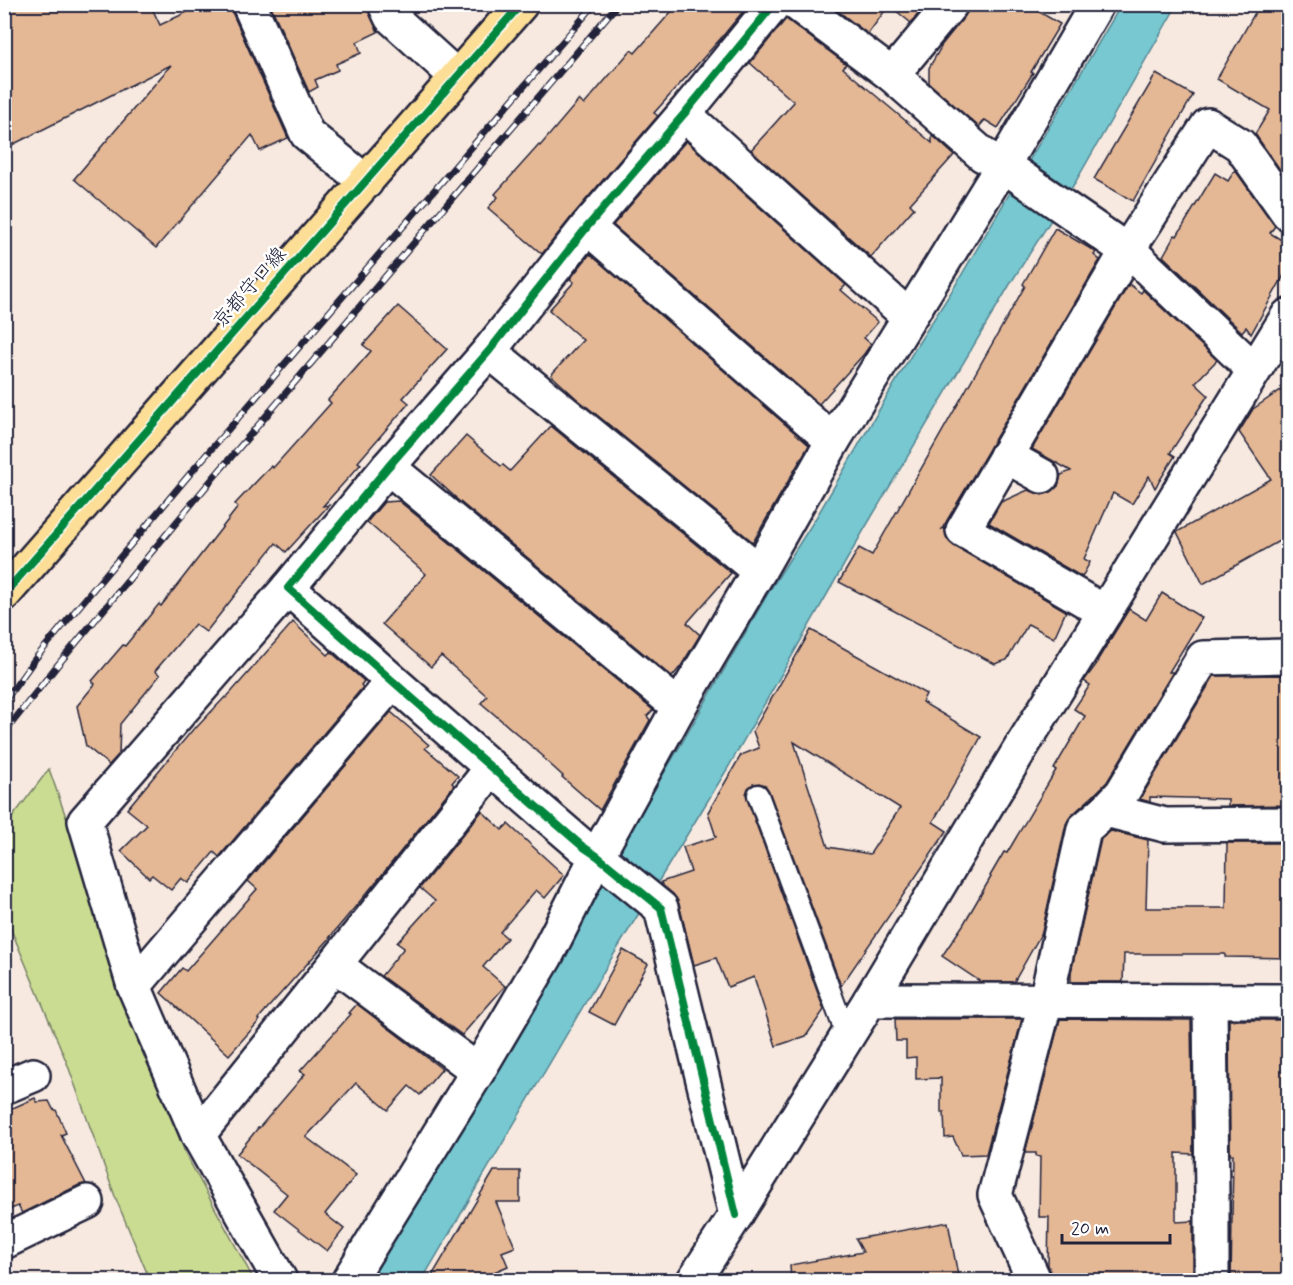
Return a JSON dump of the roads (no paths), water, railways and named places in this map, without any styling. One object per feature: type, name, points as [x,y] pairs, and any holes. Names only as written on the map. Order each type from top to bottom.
[{"type":"main road","name":"京都守口線","points":[[4,594],[521,4]]},
{"type":"street","points":[[249,4],[307,134],[366,182]]},
{"type":"street","points":[[385,4],[391,16],[457,77]]},
{"type":"street","points":[[280,1281],[198,1135],[134,986],[85,821],[288,588],[388,466],[489,351],[587,227],[774,4]]},
{"type":"street","points":[[797,4],[892,75],[983,155],[1007,168],[1136,257],[1254,370]]},
{"type":"street","points":[[892,75],[951,4]]},
{"type":"street","points":[[349,1281],[546,956],[597,856],[679,707],[833,441],[909,317],[1007,168],[1097,4]]},
{"type":"street","points":[[684,114],[909,317]]},
{"type":"street","points":[[1105,612],[963,530],[1127,251],[1208,126],[1240,145],[1288,213]]},
{"type":"street","points":[[587,227],[833,441]]},
{"type":"street","points":[[693,1281],[870,1000],[1022,746],[1288,316]]},
{"type":"street","points":[[489,351],[759,571]]},
{"type":"street","points":[[1006,456],[1042,476]]},
{"type":"street","points":[[388,466],[679,707]]},
{"type":"street","points":[[288,588],[392,682],[582,846],[661,908],[736,1215]]},
{"type":"street","points":[[1034,1281],[995,1195],[1046,1000],[1084,829],[1122,793],[1203,658],[1288,656]]},
{"type":"street","points":[[134,986],[392,682]]},
{"type":"street","points":[[198,1135],[492,768]]},
{"type":"street","points":[[1106,810],[1165,825],[1288,825]]},
{"type":"street","points":[[335,965],[478,1071]]},
{"type":"street","points":[[870,1000],[1288,1001]]},
{"type":"street","points":[[1210,1001],[1212,1281]]},
{"type":"street","points":[[4,1242],[87,1202]]},
{"type":"lane","points":[[758,795],[847,1037]]},
{"type":"water","points":[[1121,5],[1177,5],[1076,181],[1012,281],[865,528],[729,766],[611,959],[422,1280],[364,1280],[770,590],[955,286]]},
{"type":"railway","points":[[4,702],[35,659],[194,469],[595,4]]},
{"type":"railway","points":[[4,733],[214,477],[618,4]]}]
